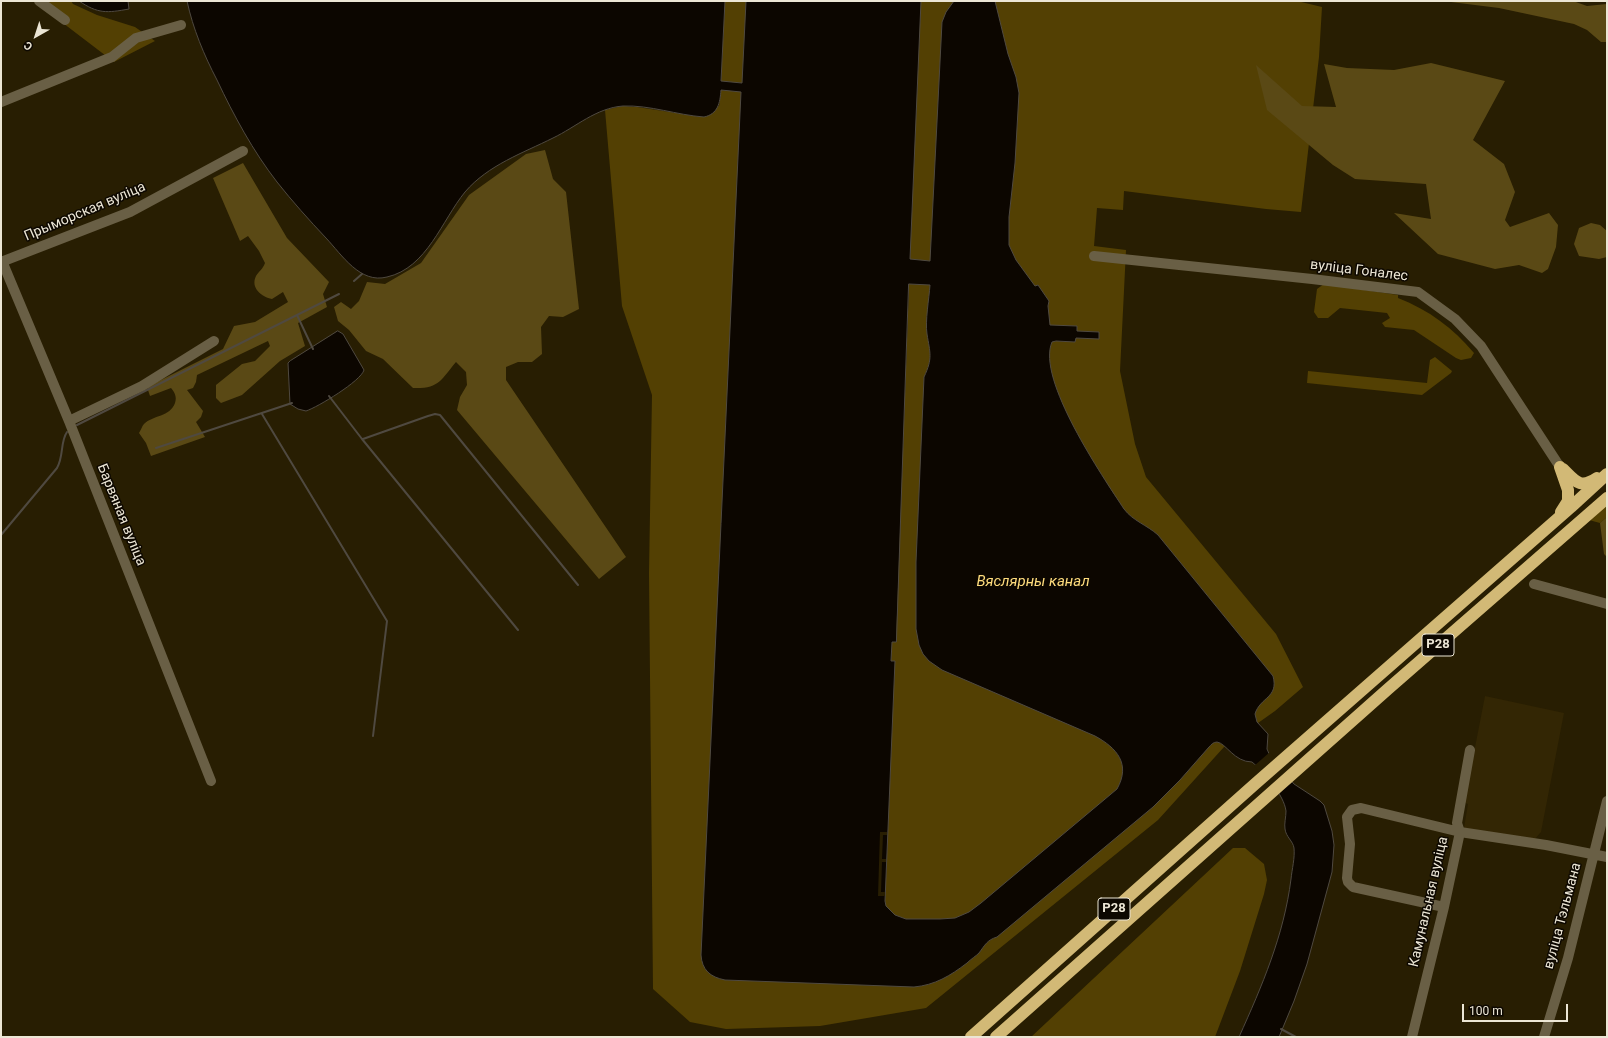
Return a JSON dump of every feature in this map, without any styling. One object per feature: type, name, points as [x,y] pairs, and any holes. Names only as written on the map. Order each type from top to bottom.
[{"type":"highway","points":[[1560,467],[1576,482],[1582,484],[1590,482],[1607,473]]},
{"type":"highway","points":[[1555,520],[1568,501],[1568,490],[1560,467]]},
{"type":"highway","name":"Р28","points":[[971,1037],[1607,473]]},
{"type":"highway","name":"Р28","points":[[996,1037],[1607,498]]},
{"type":"street","points":[[39,1],[64,20]]},
{"type":"street","points":[[1,102],[112,56],[136,38],[181,25]]},
{"type":"street","name":"Прыморская вуліца","points":[[2,261],[130,212],[243,151]]},
{"type":"street","name":"вуліца Гоналес","points":[[1094,256],[1312,279],[1418,292],[1455,319],[1481,346],[1560,467]]},
{"type":"street","name":"Барвяная вуліца","points":[[2,261],[69,421],[211,781]]},
{"type":"street","points":[[69,421],[142,386],[214,341]]},
{"type":"street","points":[[1534,584],[1607,604]]},
{"type":"street","name":"Камунальная вуліца","points":[[1412,1037],[1444,907],[1460,832],[1457,823],[1470,750]]},
{"type":"street","name":"вуліца Тэльмана","points":[[1544,1037],[1568,958],[1607,801]]},
{"type":"street","points":[[1444,907],[1353,887],[1350,885],[1347,878],[1350,844],[1347,817],[1352,810],[1361,808],[1460,832],[1546,845],[1607,857]]},
{"type":"shaded area","points":[[34,1],[71,1],[73,4],[97,15],[135,27],[155,41],[114,62]]},
{"type":"shaded area","points":[[725,1],[1297,1],[1322,7],[1319,57],[1301,212],[1124,191],[1123,210],[1097,208],[1094,246],[1126,250],[1120,371],[1135,444],[1146,477],[1276,634],[1303,687],[1275,711],[1224,747],[1158,820],[926,1008],[820,1026],[726,1029],[690,1022],[653,989],[649,573],[652,395],[622,306],[605,110],[622,106],[696,116],[719,106]]},
{"type":"shaded area","points":[[1443,1],[1573,1],[1587,6],[1607,4],[1607,42],[1601,42],[1587,30],[1574,24],[1499,8]]},
{"type":"shaded area","points":[[1431,63],[1505,81],[1473,140],[1504,164],[1515,192],[1505,220],[1510,227],[1549,213],[1558,225],[1556,247],[1548,269],[1542,273],[1519,265],[1495,269],[1438,254],[1394,213],[1431,219],[1426,184],[1355,179],[1333,165],[1267,110],[1256,65],[1302,106],[1336,107],[1324,64],[1347,68],[1394,70]]},
{"type":"shaded area","points":[[545,150],[553,179],[566,192],[579,309],[563,317],[549,316],[541,327],[542,354],[532,362],[518,362],[506,367],[506,380],[626,557],[599,579],[457,410],[460,397],[467,385],[466,372],[456,362],[439,382],[429,387],[413,388],[383,359],[366,351],[349,330],[338,321],[334,307],[341,302],[351,309],[359,301],[367,282],[385,284],[421,263],[469,195],[526,154]]},
{"type":"shaded area","points":[[243,163],[287,238],[329,282],[323,294],[327,307],[298,323],[305,346],[280,361],[242,395],[221,403],[216,398],[216,385],[242,364],[255,361],[270,346],[268,341],[197,375],[193,388],[187,390],[203,411],[201,417],[196,422],[205,437],[151,456],[146,443],[139,433],[143,425],[148,421],[173,408],[176,397],[171,388],[150,396],[147,387],[223,349],[234,326],[255,322],[288,302],[283,292],[272,299],[261,294],[256,288],[256,276],[265,263],[259,251],[248,236],[240,241],[213,178]]},
{"type":"shaded area","points":[[1591,223],[1600,225],[1607,231],[1607,257],[1599,259],[1579,256],[1574,244],[1579,228]]},
{"type":"shaded area","points":[[1324,284],[1398,295],[1398,298],[1420,308],[1440,321],[1458,336],[1474,353],[1471,358],[1461,360],[1414,330],[1385,327],[1382,323],[1390,318],[1387,313],[1340,308],[1328,318],[1318,318],[1314,312],[1317,289]]},
{"type":"shaded area","points":[[1435,357],[1452,371],[1422,395],[1307,383],[1308,371],[1427,383],[1430,360]]},
{"type":"shaded area","points":[[1607,504],[1607,517],[1600,523],[1589,520]]},
{"type":"shaded area","points":[[1607,517],[1607,557],[1604,554],[1600,523]]},
{"type":"shaded area","points":[[1485,696],[1564,713],[1541,832],[1534,840],[1464,828],[1468,804],[1463,802]]},
{"type":"shaded area","points":[[1233,848],[1245,848],[1264,864],[1267,880],[1240,971],[1215,1037],[1031,1037]]},
{"type":"water","points":[[79,1],[128,1],[129,9],[109,12],[97,10]]},
{"type":"water","name":"Вяслярны канал","points":[[187,1],[725,1],[721,81],[742,83],[746,1],[921,1],[910,259],[930,261],[942,22],[946,12],[954,1],[995,1],[1019,93],[1015,163],[1009,217],[1009,245],[1016,260],[1035,286],[1038,285],[1049,301],[1048,306],[1050,325],[1077,326],[1077,331],[1099,332],[1099,339],[1076,338],[1075,342],[1052,342],[1050,358],[1054,379],[1062,403],[1088,452],[1124,509],[1132,517],[1158,535],[1273,676],[1273,689],[1268,697],[1257,708],[1255,714],[1257,722],[1268,734],[1267,749],[1270,756],[1294,784],[1324,805],[1332,831],[1334,845],[1332,872],[1307,964],[1279,1037],[1239,1037],[1256,999],[1278,940],[1288,900],[1294,860],[1294,848],[1285,829],[1286,811],[1282,798],[1273,784],[1252,762],[1240,759],[1217,742],[1211,745],[1180,780],[1153,807],[997,937],[988,941],[979,953],[967,963],[936,982],[914,987],[725,980],[711,975],[703,965],[701,955],[741,92],[721,90],[720,99],[715,111],[709,116],[704,117],[633,106],[613,107],[595,114],[562,134],[506,160],[484,174],[465,192],[432,242],[413,264],[401,272],[387,277],[377,278],[360,272],[345,260],[268,170],[244,133],[223,93],[203,51]],"holes":[[[909,284],[930,285],[926,323],[930,360],[924,377],[916,562],[916,629],[919,645],[923,654],[929,661],[942,670],[1095,736],[1115,751],[1120,758],[1123,772],[1117,789],[969,912],[955,918],[906,919],[895,915],[886,906],[885,901],[895,661],[891,661],[892,642],[896,642]]]},
{"type":"water","points":[[338,331],[343,334],[364,370],[361,375],[347,387],[329,399],[306,411],[298,409],[290,404],[288,363]]},
{"type":"pier","points":[[1270,752],[1293,779],[1277,795],[1254,766]]},
{"type":"pier","points":[[880,832],[887,832],[887,835],[883,835],[882,859],[886,859],[886,862],[882,862],[881,892],[885,892],[885,896],[878,896]]},
{"type":"waterway","points":[[354,281],[362,274]]},
{"type":"waterway","points":[[77,425],[339,294]]},
{"type":"waterway","points":[[297,315],[313,349]]},
{"type":"waterway","points":[[329,396],[362,439],[518,630]]},
{"type":"waterway","points":[[156,448],[292,403]]},
{"type":"waterway","points":[[262,414],[387,621],[373,736]]},
{"type":"waterway","points":[[363,439],[428,416],[435,414],[440,415],[578,585]]},
{"type":"waterway","points":[[1,535],[57,468],[61,459],[63,440],[67,432]]},
{"type":"waterway","points":[[1281,1029],[1296,1037]]}]
